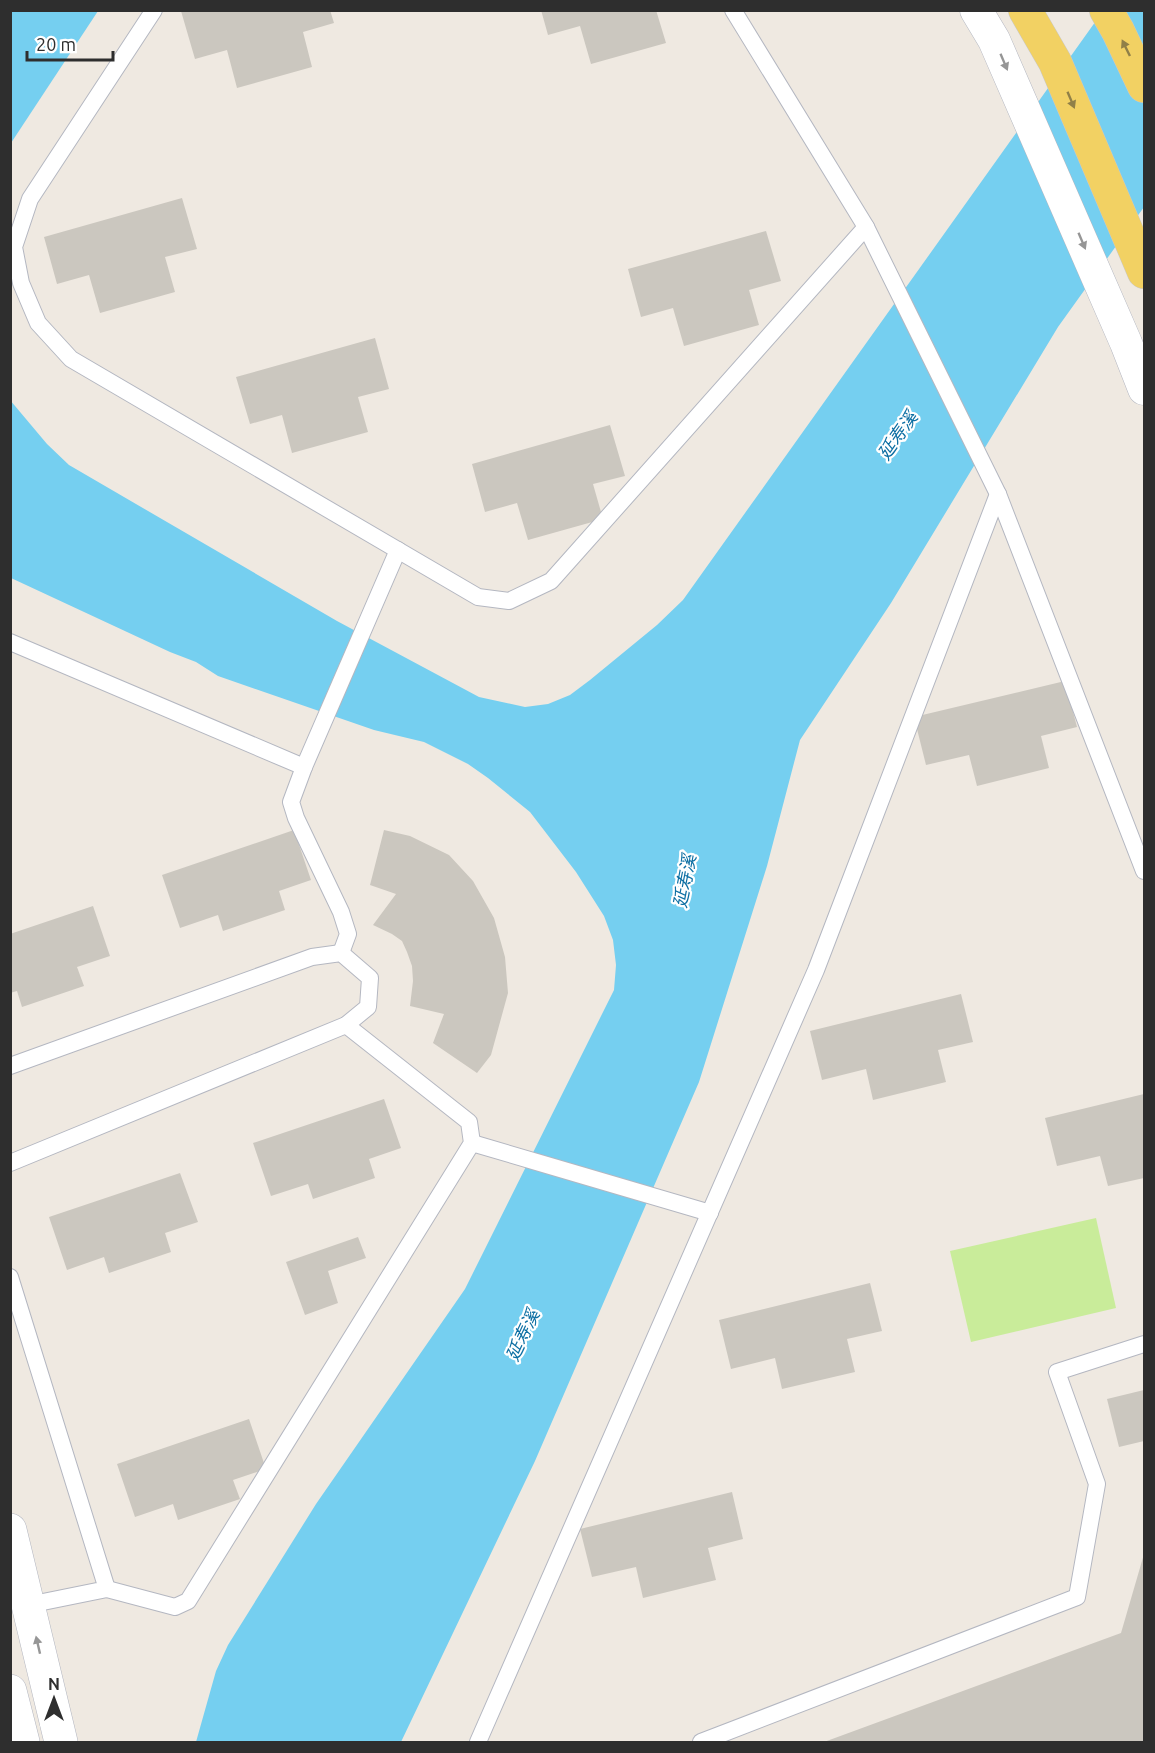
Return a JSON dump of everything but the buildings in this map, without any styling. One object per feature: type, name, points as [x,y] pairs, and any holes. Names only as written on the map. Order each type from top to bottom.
[{"type":"main road","points":[[1025,10],[1055,62],[1144,272]]},
{"type":"main road","points":[[1106,10],[1144,86]]},
{"type":"street","points":[[976,10],[994,40],[1144,389]]},
{"type":"street","points":[[10,1530],[61,1743]]},
{"type":"street","points":[[10,1691],[23,1743]]},
{"type":"lane","points":[[154,10],[30,199],[14,247],[21,283],[38,323],[71,359],[478,597],[509,601],[551,581],[866,227]]},
{"type":"lane","points":[[733,10],[866,227],[998,494],[1144,872]]},
{"type":"lane","points":[[478,1743],[816,970],[998,494]]},
{"type":"lane","points":[[341,953],[348,934],[342,912],[296,818],[291,802],[398,550]]},
{"type":"lane","points":[[10,642],[304,767]]},
{"type":"lane","points":[[10,1066],[312,957],[341,953],[370,978],[368,1007],[346,1025],[10,1163]]},
{"type":"lane","points":[[28,1605],[107,1589],[175,1607],[189,1601],[472,1143],[469,1122],[346,1025]]},
{"type":"lane","points":[[472,1143],[710,1214]]},
{"type":"lane","points":[[10,1277],[107,1589]]},
{"type":"lane","points":[[701,1743],[1077,1598],[1097,1485],[1056,1372],[1144,1344]]},
{"type":"green space","points":[[1096,1218],[1116,1308],[971,1342],[950,1251]]},
{"type":"water","points":[[10,11],[98,11],[11,143]]},
{"type":"water","name":"延寿溪","points":[[1103,11],[1144,11],[1144,207],[1058,327],[891,603],[800,740],[767,866],[699,1082],[535,1461],[401,1742],[196,1742],[216,1671],[228,1645],[316,1504],[465,1289],[614,990],[616,965],[613,940],[604,916],[576,872],[530,812],[468,764],[424,742],[374,730],[218,676],[196,662],[11,578],[10,400],[47,444],[69,465],[337,621],[479,697],[525,707],[548,704],[570,695],[590,680],[657,625],[683,600]]}]
